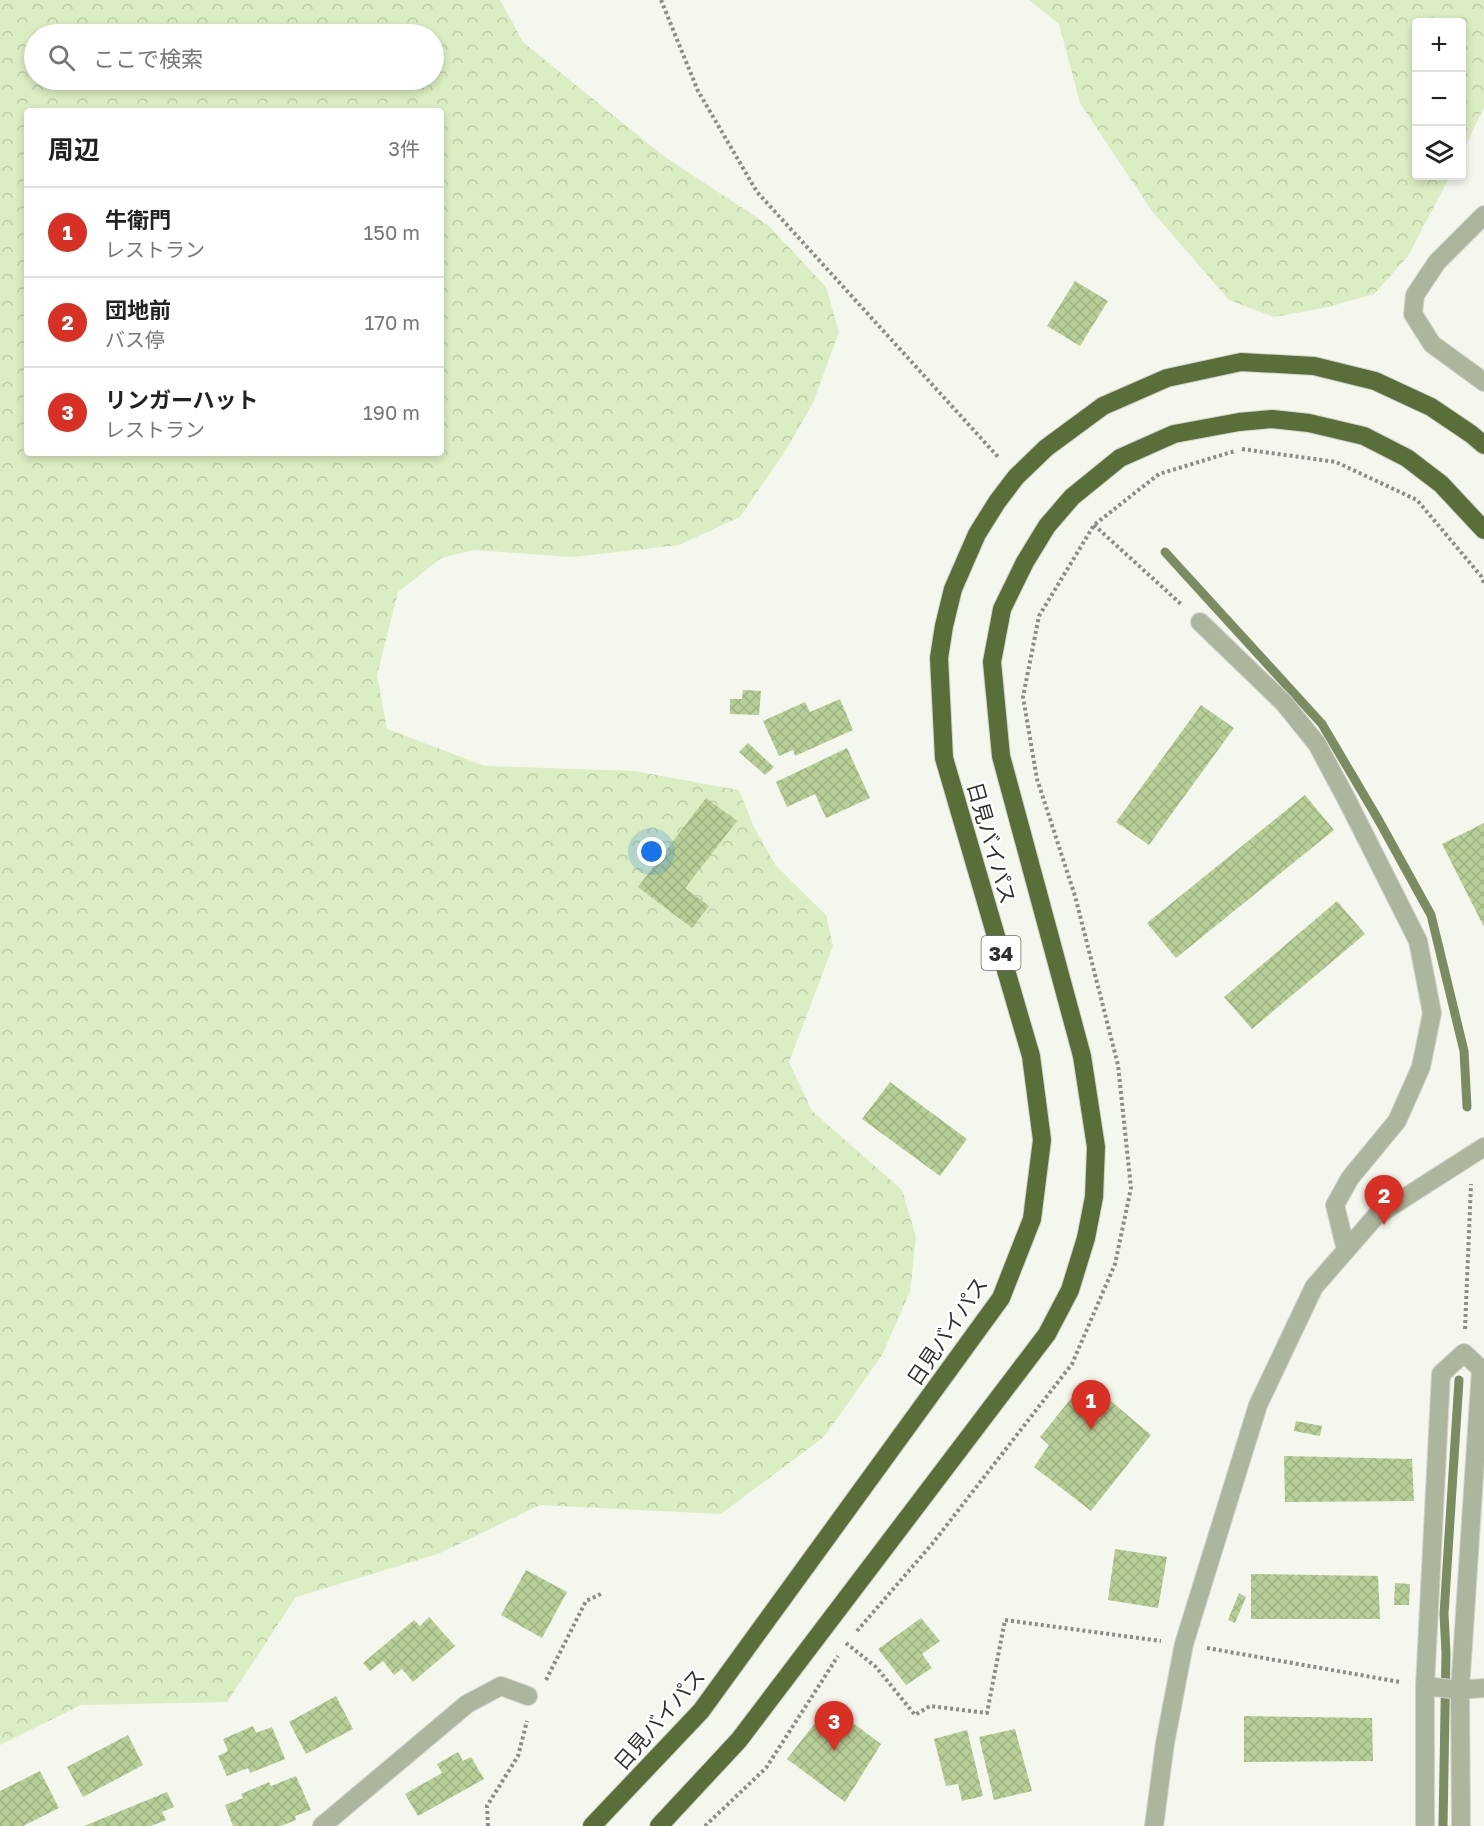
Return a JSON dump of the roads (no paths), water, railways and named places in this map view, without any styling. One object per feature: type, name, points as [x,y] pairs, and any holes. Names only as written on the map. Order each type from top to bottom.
[{"type":"highway","name":"日見バイパス","points":[[592,1826],[701,1711],[994,1308],[1001,1298],[1032,1219],[1042,1140],[1031,1056],[944,758],[939,658],[953,589],[977,534],[1016,477],[1046,448],[1103,406],[1167,378],[1241,362],[1314,366],[1375,381],[1431,407],[1471,434],[1484,446]]},
{"type":"highway","name":"日見バイパス","points":[[659,1826],[739,1740],[1047,1334],[1070,1290],[1086,1238],[1094,1197],[1096,1148],[1082,1056],[1001,756],[992,662],[1002,609],[1025,562],[1047,526],[1072,497],[1120,458],[1174,434],[1239,422],[1272,419],[1309,423],[1364,436],[1407,458],[1440,484],[1484,530]]},
{"type":"street","points":[[1484,215],[1437,262],[1414,295],[1413,314],[1432,344],[1484,382]]},
{"type":"street","points":[[1200,622],[1284,703],[1317,744],[1418,942],[1432,1013],[1421,1067],[1397,1121],[1350,1178],[1335,1205],[1346,1250]]},
{"type":"street","points":[[1154,1826],[1165,1743],[1184,1644],[1258,1405],[1314,1287],[1376,1216],[1478,1150]]},
{"type":"street","points":[[1425,1826],[1426,1686],[1441,1374],[1464,1353],[1481,1369],[1458,1690],[1461,1826]]},
{"type":"street","points":[[322,1826],[467,1704],[501,1686],[528,1696]]},
{"type":"street","points":[[1426,1686],[1458,1690],[1484,1688]]},
{"type":"waterway","points":[[1165,552],[1322,724],[1431,915],[1464,1051],[1467,1107]]},
{"type":"waterway","points":[[1443,1826],[1446,1653],[1444,1614],[1459,1380]]},
{"type":"place","name":"団地前","points":[[1384,1225]]},
{"type":"place","name":"牛衛門","points":[[1091,1430]]},
{"type":"place","name":"リンガーハット","points":[[834,1751]]}]
